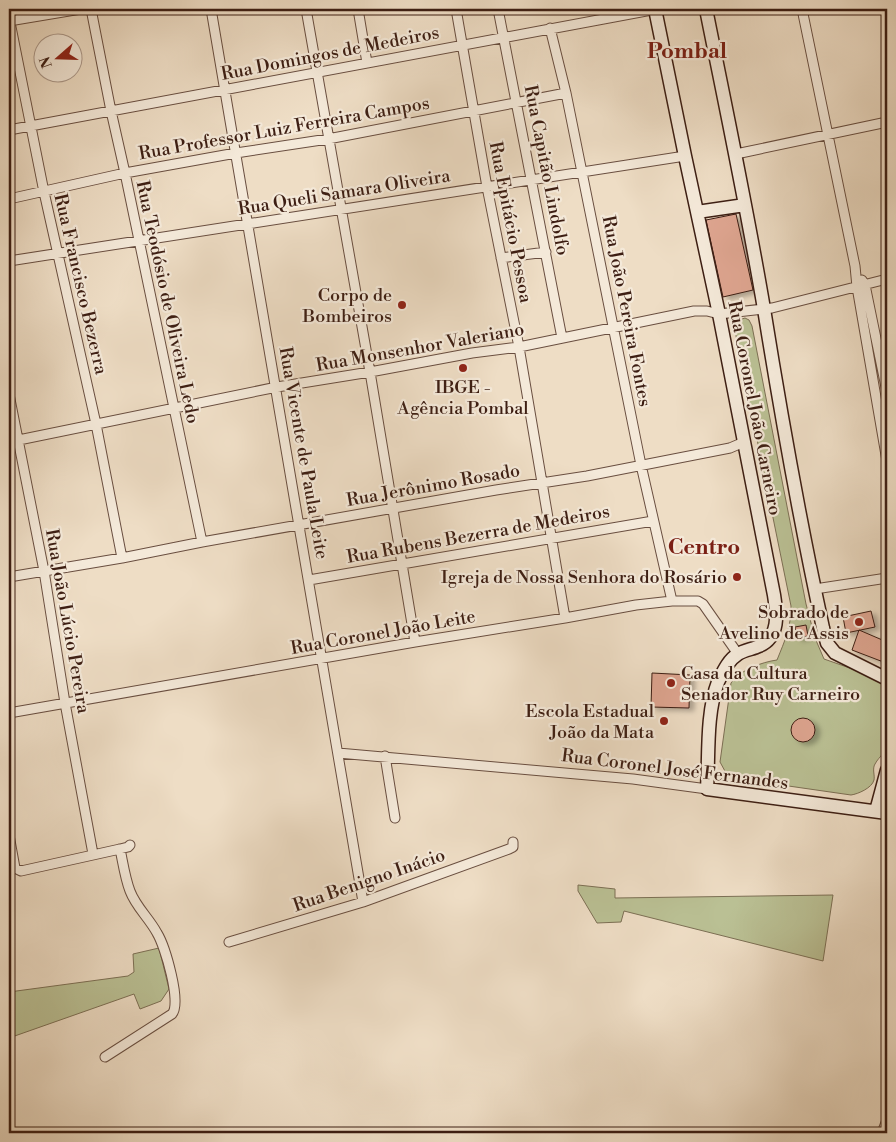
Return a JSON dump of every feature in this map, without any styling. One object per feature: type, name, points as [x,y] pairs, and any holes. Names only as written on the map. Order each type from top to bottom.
[{"type":"main road","name":"Rua Coronel João Carneiro","points":[[656,9],[685,156],[720,314],[773,588],[777,618],[774,630],[767,642],[738,654],[723,671],[714,695],[711,710],[708,789]]},
{"type":"main road","name":"Rua Coronel João Carneiro","points":[[706,9],[736,154],[764,309],[773,371],[827,643],[835,654],[887,679]]},
{"type":"main road","points":[[697,212],[745,206]]},
{"type":"main road","points":[[882,812],[887,770]]},
{"type":"main road","name":"Rua Coronel José Fernandes","points":[[708,789],[882,812]]},
{"type":"street","points":[[9,20],[81,9]]},
{"type":"street","name":"Rua Teodósio de Oliveira Ledo","points":[[91,9],[202,542]]},
{"type":"street","name":"Rua Vicente de Paula Leite","points":[[211,9],[364,902]]},
{"type":"street","points":[[306,9],[415,642]]},
{"type":"street","points":[[358,9],[367,62]]},
{"type":"street","name":"Rua Epitácio Pessoa","points":[[456,9],[487,187],[519,347],[565,618]]},
{"type":"street","name":"Rua Capitão Lindolfo","points":[[498,9],[562,338]]},
{"type":"street","name":"Rua Domingos de Medeiros","points":[[9,130],[656,9]]},
{"type":"street","points":[[802,9],[855,266],[887,392]]},
{"type":"street","name":"Rua Francisco Bezerra","points":[[9,20],[57,253],[96,424],[122,558]]},
{"type":"street","name":"Rua João Pereira Fontes","points":[[550,28],[566,93],[641,465],[672,601]]},
{"type":"street","name":"Rua Professor Luiz Ferreira Campos","points":[[9,199],[125,173],[328,139],[566,93]]},
{"type":"street","points":[[736,154],[887,122]]},
{"type":"street","name":"Rua Queli Samara Oliveira","points":[[9,261],[685,156]]},
{"type":"street","points":[[501,258],[546,252]]},
{"type":"street","name":"Rua Monsenhor Valeriano","points":[[13,441],[277,387],[472,353],[519,347],[694,311],[720,314],[764,309],[887,279]]},
{"type":"street","points":[[861,286],[887,462]]},
{"type":"street","name":"Rua João Lúcio Pereira","points":[[9,394],[13,441],[44,571],[93,854]]},
{"type":"street","name":"Rua Jerônimo Rosado","points":[[9,577],[641,465],[730,448],[744,442]]},
{"type":"street","name":"Rua Rubens Bezerra de Medeiros","points":[[309,580],[653,521]]},
{"type":"street","points":[[815,589],[887,578]]},
{"type":"street","name":"Rua Coronel João Leite","points":[[9,713],[415,642],[636,605],[672,601],[698,601],[703,604],[738,654]]},
{"type":"street","name":"Rua Coronel José Fernandes","points":[[338,753],[633,779],[708,789]]},
{"type":"street","points":[[385,756],[395,818]]},
{"type":"street","points":[[9,835],[15,868],[25,871],[130,845]]},
{"type":"street","name":"Rua Benigno Inácio","points":[[229,942],[364,902],[509,849],[513,847],[513,842]]},
{"type":"street","points":[[104,1057],[172,1014],[176,1003],[161,942],[153,925],[134,901],[129,890],[120,849]]},
{"type":"street","points":[[882,1133],[887,1120]]},
{"type":"green space","points":[[745,318],[749,320],[752,326],[806,604],[815,638],[824,659],[887,681],[886,747],[874,766],[874,778],[871,786],[851,795],[733,778],[726,773],[720,762],[731,683],[740,674],[752,667],[777,660],[787,634],[791,614],[791,606],[735,331],[735,324]]},
{"type":"green space","points":[[578,885],[615,889],[615,898],[833,895],[823,961],[624,911],[621,922],[597,923],[578,891]]},
{"type":"green space","points":[[159,948],[169,989],[161,1001],[140,1009],[134,994],[9,1038],[9,992],[128,976],[134,972],[133,954]]},
{"type":"building","points":[[736,214],[753,290],[723,297],[706,220]]},
{"type":"building","name":"Sobrado de Avelino de Assis","points":[[871,611],[875,627],[846,633],[843,617]]},
{"type":"building","points":[[806,625],[808,636],[797,638],[795,627]]},
{"type":"building","points":[[859,630],[887,642],[886,663],[852,650]]},
{"type":"building","name":"Casa da Cultura Senador Ruy Carneiro","points":[[652,673],[690,675],[689,708],[651,707]]},
{"type":"building","points":[[803,718],[812,721],[815,730],[812,739],[803,742],[794,739],[791,730],[794,721]]},
{"type":"place","name":"Corpo de Bombeiros","points":[[402,305]]},
{"type":"place","name":"IBGE - Agência Pombal","points":[[463,368]]},
{"type":"place","name":"Igreja de Nossa Senhora do Rosário","points":[[737,577]]},
{"type":"place","name":"Sobrado de Avelino de Assis","points":[[859,622]]},
{"type":"place","name":"Casa da Cultura Senador Ruy Carneiro","points":[[671,683]]},
{"type":"place","name":"Escola Estadual João da Mata","points":[[664,721]]},
{"type":"district","name":"Pombal","points":[[687,50]]},
{"type":"district","name":"Centro","points":[[704,546]]}]
